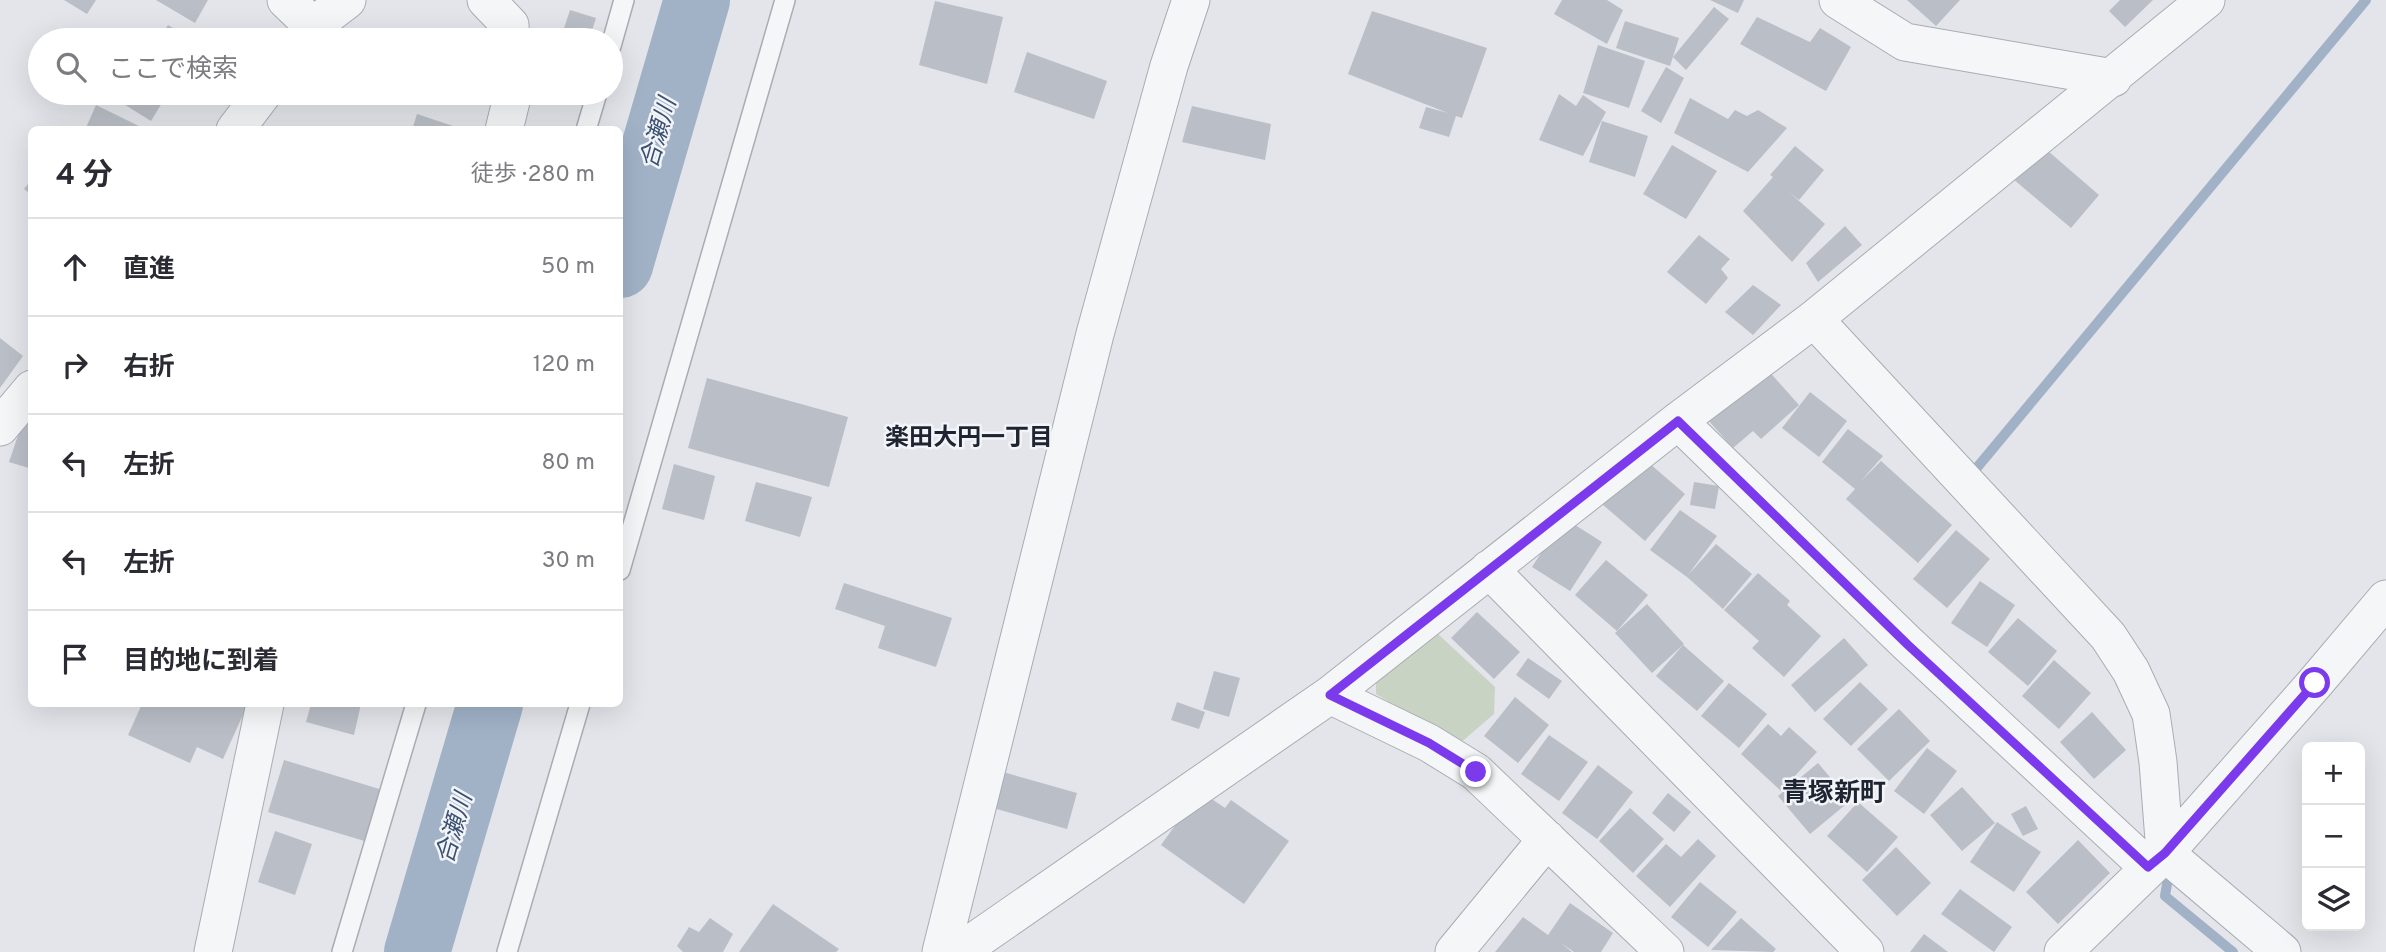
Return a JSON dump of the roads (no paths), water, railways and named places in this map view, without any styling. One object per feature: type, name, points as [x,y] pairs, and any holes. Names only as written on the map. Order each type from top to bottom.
[{"type":"street","points":[[286,0],[304,28]]},
{"type":"street","points":[[313,28],[346,0]]},
{"type":"street","points":[[486,0],[510,28]]},
{"type":"street","points":[[941,952],[1095,334],[1168,66],[1191,0]]},
{"type":"street","points":[[1838,0],[1906,41],[2113,78]]},
{"type":"street","points":[[959,952],[1330,695],[1678,421],[1814,319],[2206,0]]},
{"type":"street","points":[[238,126],[254,105]]},
{"type":"street","points":[[505,126],[510,105]]},
{"type":"street","points":[[1814,319],[2108,636],[2131,671],[2151,714],[2158,762],[2157,860]]},
{"type":"street","points":[[0,427],[28,394]]},
{"type":"street","points":[[1678,421],[1908,645],[2157,860],[2282,952]]},
{"type":"street","points":[[1489,569],[1865,952]]},
{"type":"street","points":[[2063,952],[2157,860],[2386,599]]},
{"type":"street","points":[[1330,695],[1429,743],[1476,772],[1665,952]]},
{"type":"street","points":[[213,952],[264,707]]},
{"type":"street","points":[[1454,952],[1547,839]]},
{"type":"lane","points":[[616,28],[624,0]]},
{"type":"lane","points":[[623,560],[785,0]]},
{"type":"lane","points":[[587,126],[593,105]]},
{"type":"lane","points":[[342,952],[415,707]]},
{"type":"lane","points":[[507,952],[579,707]]},
{"type":"waterway","name":"合瀬川","points":[[623,255],[697,0]]},
{"type":"waterway","points":[[1970,476],[2366,0]]},
{"type":"waterway","name":"合瀬川","points":[[417,952],[489,707]]},
{"type":"waterway","points":[[2170,866],[2165,896],[2233,952]]},
{"type":"district","name":"楽田大円一丁目","points":[[969,437]]},
{"type":"district","name":"青塚新町","points":[[1834,792]]}]
